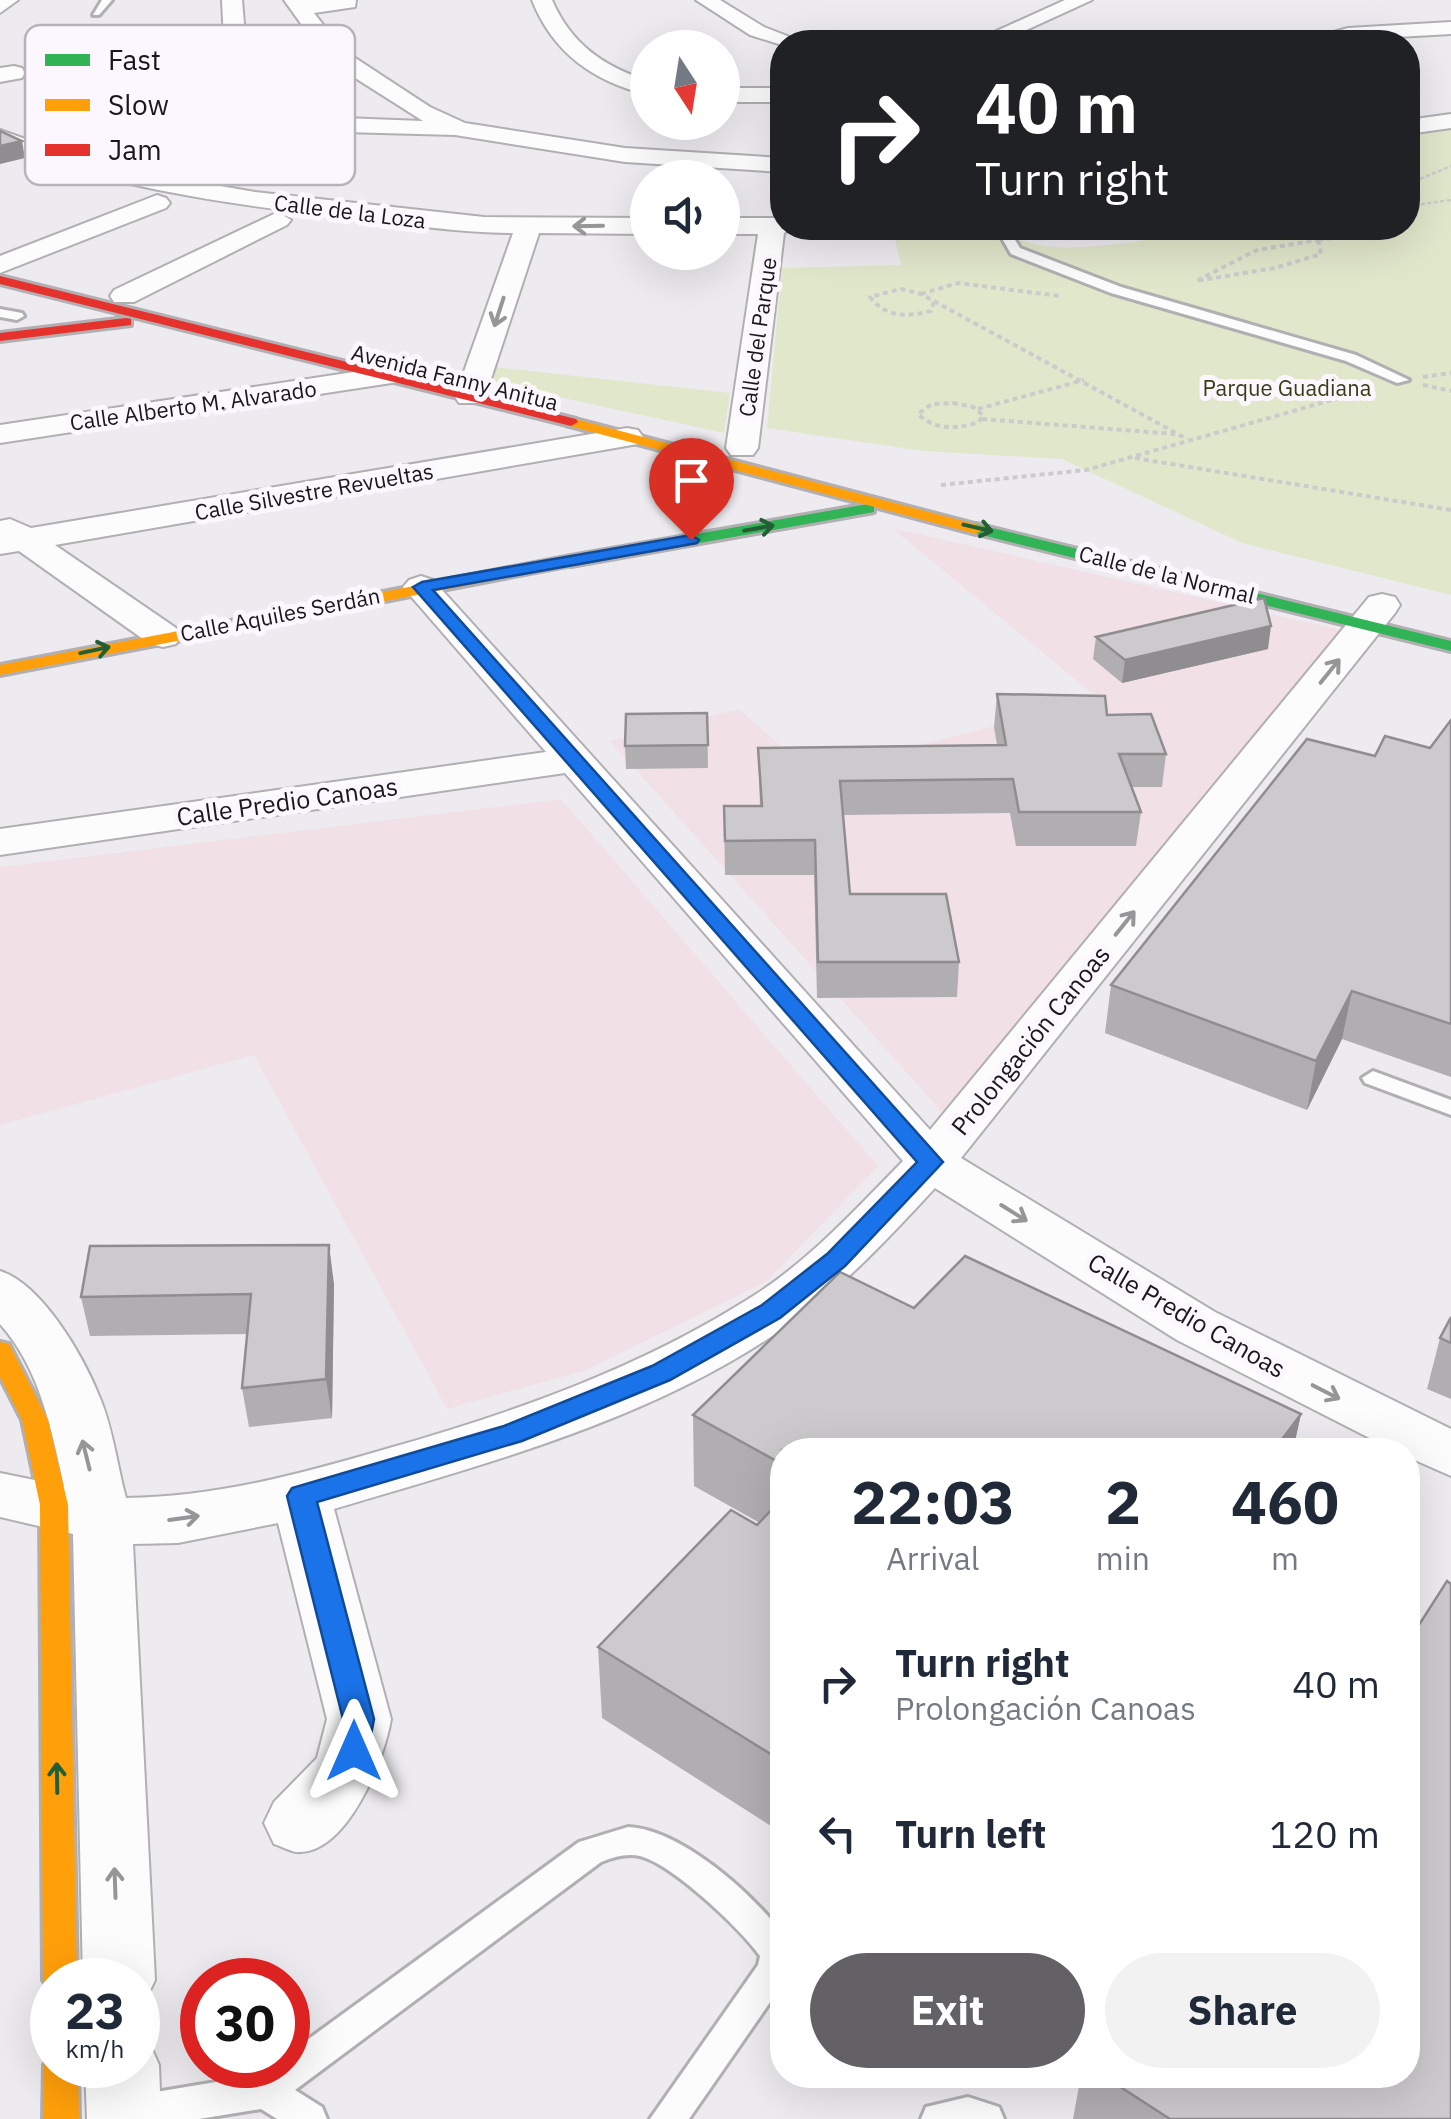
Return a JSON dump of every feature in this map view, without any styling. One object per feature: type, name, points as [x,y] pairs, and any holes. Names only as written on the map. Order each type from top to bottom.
[{"type":"main road","name":"Avenida Fanny Anitua","points":[[0,265],[156,318],[387,376],[473,390],[910,488]]},
{"type":"main road","name":"Avenida Fanny Anitua","points":[[0,280],[185,312],[883,506]]},
{"type":"main road","points":[[6,316],[110,302]]},
{"type":"main road","points":[[75,328],[110,302]]},
{"type":"main road","points":[[0,338],[185,312]]},
{"type":"main road","points":[[6,316],[65,319],[75,328]]},
{"type":"main road","points":[[688,452],[716,453],[742,448]]},
{"type":"main road","points":[[910,488],[936,494]]},
{"type":"main road","name":"Calle Aquiles Serdán","points":[[0,670],[422,587],[883,506],[910,488]]},
{"type":"main road","name":"Calle de la Normal","points":[[883,506],[1379,610],[1451,646]]},
{"type":"main road","points":[[0,1350],[35,1420],[52,1507],[60,1958]]},
{"type":"main road","points":[[89,2088],[108,2104]]},
{"type":"street","points":[[0,7],[8,0]]},
{"type":"street","points":[[232,0],[233,25]]},
{"type":"street","points":[[542,0],[571,52],[630,80]]},
{"type":"street","points":[[706,0],[770,35]]},
{"type":"street","points":[[1011,30],[1082,0]]},
{"type":"street","points":[[296,5],[348,4]]},
{"type":"street","points":[[296,5],[312,25]]},
{"type":"street","points":[[1358,30],[1378,22],[1382,14]]},
{"type":"street","points":[[1417,30],[1451,28]]},
{"type":"street","points":[[355,68],[422,112],[459,129]]},
{"type":"street","points":[[740,95],[770,95]]},
{"type":"street","points":[[1420,125],[1451,121]]},
{"type":"street","points":[[355,126],[459,129],[625,155],[770,164]]},
{"type":"street","name":"Calle de la Loza","points":[[0,138],[25,147]]},
{"type":"street","points":[[17,166],[25,164]]},
{"type":"street","name":"Calle de la Loza","points":[[172,185],[256,200],[444,223],[630,226]]},
{"type":"street","points":[[0,265],[157,204]]},
{"type":"street","points":[[110,302],[278,220]]},
{"type":"street","points":[[473,390],[528,226]]},
{"type":"street","points":[[740,226],[770,226]]},
{"type":"street","name":"Calle del Parque","points":[[742,448],[776,240]]},
{"type":"street","name":"Calle Alberto M. Alvarado","points":[[0,434],[387,376]]},
{"type":"street","name":"Calle Silvestre Revueltas","points":[[9,535],[627,437]]},
{"type":"street","points":[[9,535],[163,636]]},
{"type":"street","name":"Calle Predio Canoas","points":[[422,587],[931,1162],[1196,1326],[1419,1438]]},
{"type":"street","name":"Prolongación Canoas","points":[[52,1507],[178,1520],[302,1496],[512,1434],[661,1373],[771,1312],[836,1260],[931,1162],[1379,610]]},
{"type":"street","name":"Calle Predio Canoas","points":[[0,842],[575,760]]},
{"type":"street","points":[[0,1290],[32,1325],[72,1398],[52,1507],[116,1958]]},
{"type":"street","name":"Calle Predio Canoas","points":[[1420,1438],[1451,1454]]},
{"type":"street","points":[[298,1823],[344,1780],[354,1751],[358,1719],[302,1496]]},
{"type":"lane","points":[[96,13],[107,0]]},
{"type":"lane","points":[[1008,240],[1014,252],[1116,290],[1351,358],[1402,380]]},
{"type":"lane","points":[[1374,1078],[1451,1108]]},
{"type":"lane","points":[[108,2104],[265,2091],[590,1852],[611,1843],[640,1842],[660,1848],[757,1923],[770,1943]]},
{"type":"lane","points":[[668,2119],[770,1975]]},
{"type":"lane","points":[[265,2091],[308,2119]]},
{"type":"lane","points":[[939,2119],[968,2114],[986,2119]]},
{"type":"path","points":[[1420,179],[1451,166]]},
{"type":"path","points":[[1420,204],[1451,200]]},
{"type":"path","points":[[1317,241],[1321,254],[1300,262],[1196,281],[1240,255],[1322,240]]},
{"type":"path","points":[[921,294],[945,282],[961,280],[1028,296],[1116,290]]},
{"type":"path","points":[[934,302],[931,311],[896,315],[877,308],[870,297],[877,292],[901,289],[921,294],[1085,380],[1188,440]]},
{"type":"path","points":[[910,488],[1086,470],[1402,380],[1451,372]]},
{"type":"path","points":[[1085,380],[978,409],[942,403],[925,407],[918,414],[932,425],[952,428],[972,426],[982,418],[1179,434]]},
{"type":"path","points":[[978,409],[982,418]]},
{"type":"path","points":[[1129,457],[1451,510]]},
{"type":"shaded area","points":[[892,528],[1341,630],[942,1112],[610,741],[739,709],[810,772],[1100,700]]},
{"type":"shaded area","points":[[561,799],[878,1166],[766,1282],[586,1370],[447,1409],[254,1055],[0,1125],[0,867]]},
{"type":"green space","name":"Parque Guadiana","points":[[1451,127],[1451,595],[1242,543],[1062,459],[923,451],[767,428],[782,268],[901,265],[895,240],[1020,240],[1043,246],[1076,247],[1143,240],[1420,240],[1420,131]]},
{"type":"green space","points":[[494,367],[730,393],[724,433],[489,382]]},
{"type":"building","points":[[0,131],[22,141],[0,146]]},
{"type":"building","points":[[1264,598],[1271,626],[1125,660],[1096,637]]},
{"type":"building","points":[[997,694],[1105,696],[1107,715],[1151,714],[1166,754],[1119,754],[1141,812],[1019,812],[1013,779],[840,781],[850,894],[946,894],[959,962],[818,962],[815,840],[725,841],[724,806],[762,806],[758,748],[1006,745]]},
{"type":"building","points":[[707,713],[708,745],[625,746],[626,714]]},
{"type":"building","points":[[1451,720],[1451,1024],[1352,991],[1316,1061],[1111,985],[1307,739],[1375,756],[1385,736],[1430,748]]},
{"type":"building","points":[[329,1245],[326,1379],[242,1388],[251,1294],[81,1297],[90,1246]]},
{"type":"building","points":[[965,1256],[1301,1414],[1283,1438],[770,1438],[770,1457],[693,1415],[840,1272],[914,1308]]},
{"type":"building","points":[[1451,1317],[1451,1343],[1440,1338]]},
{"type":"building","points":[[731,1510],[757,1525],[770,1511],[770,1754],[598,1647]]},
{"type":"building","points":[[1447,1581],[1451,1584],[1451,2119],[1170,2119],[1122,2088],[1420,2088],[1420,1623]]},
{"type":"traffic: fast","points":[[571,561],[868,509]]},
{"type":"traffic: fast","points":[[976,529],[1451,646]]},
{"type":"traffic: slow","points":[[571,422],[976,529]]},
{"type":"traffic: slow","points":[[0,670],[571,561]]},
{"type":"traffic: slow","points":[[0,1351],[35,1420],[54,1505],[60,1958]]},
{"type":"traffic: slow","points":[[61,2088],[61,2119]]},
{"type":"traffic: jam","points":[[0,280],[571,422]]},
{"type":"traffic: jam","points":[[0,337],[126,322]]},
{"type":"route","points":[[354,1751],[358,1719],[302,1496],[512,1434],[661,1373],[771,1312],[836,1260],[931,1162],[422,587],[691,540]]}]
